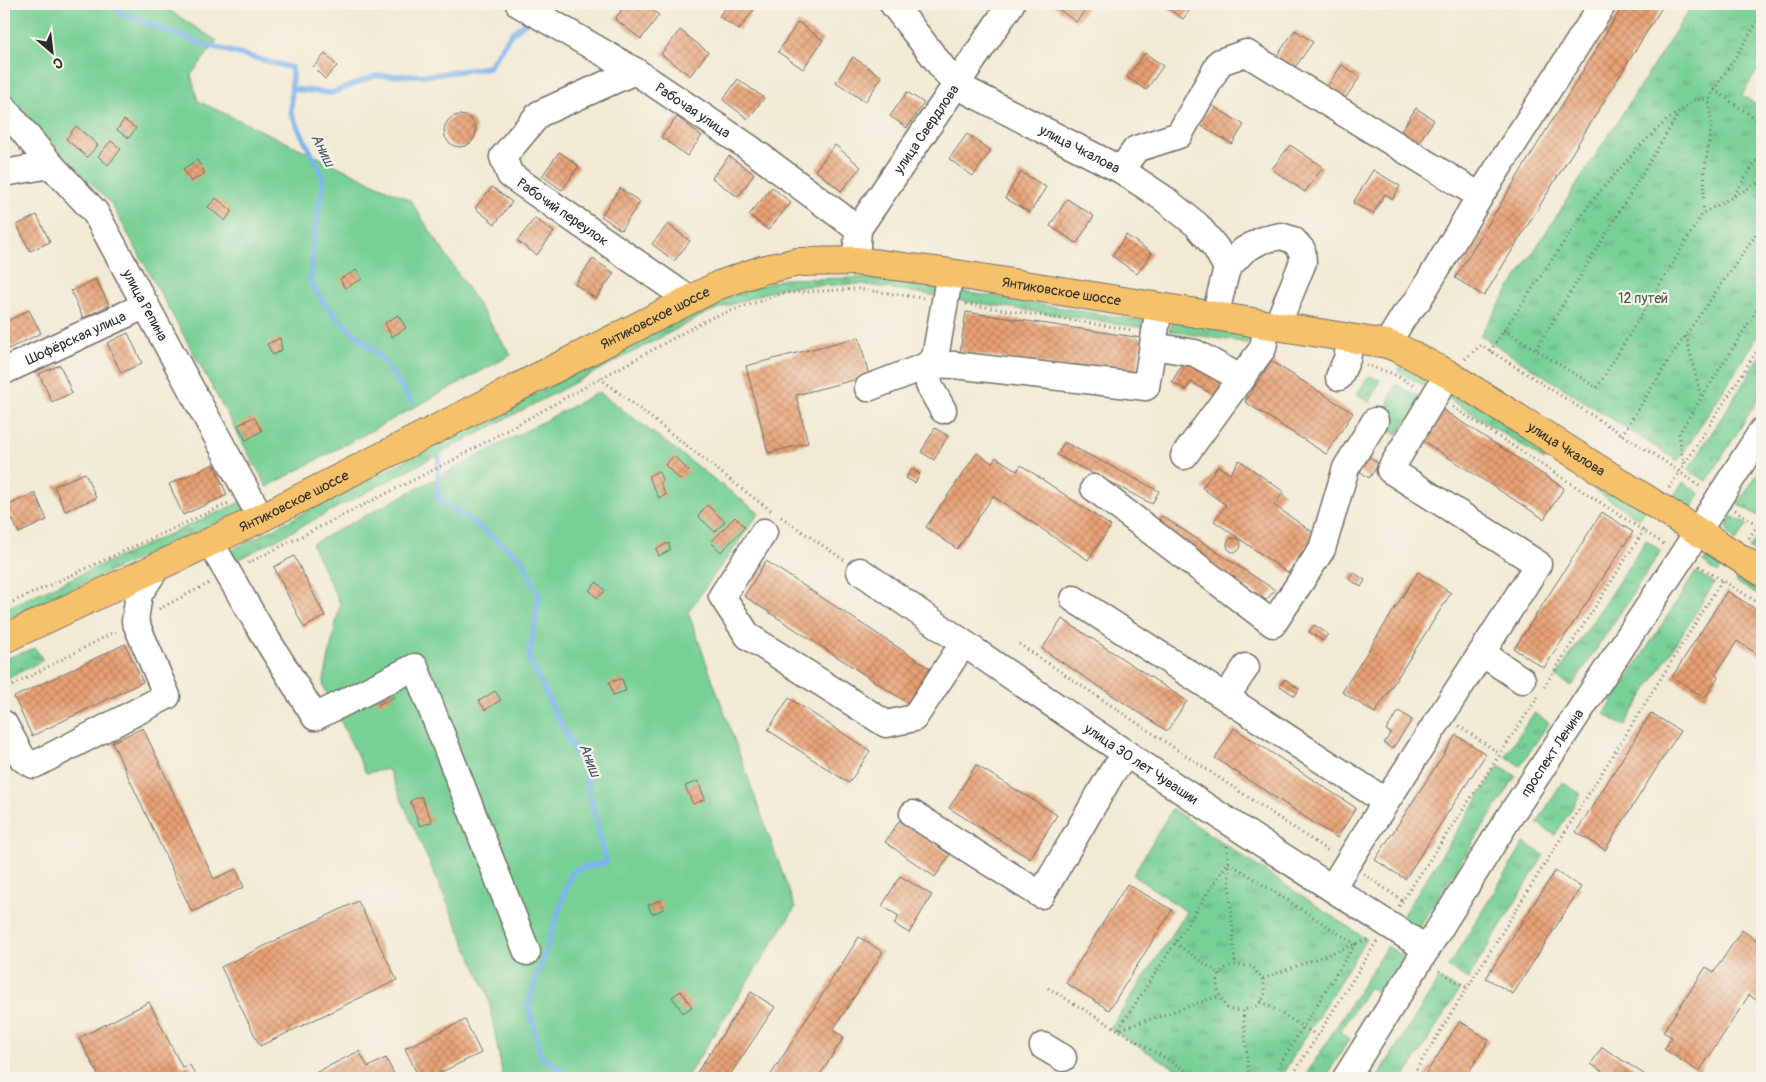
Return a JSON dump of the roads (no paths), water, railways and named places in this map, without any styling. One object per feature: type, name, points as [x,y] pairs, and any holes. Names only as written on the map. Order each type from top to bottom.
[{"type":"main road","name":"Янтиковское шоссе","points":[[4,639],[210,542],[254,506],[719,285],[762,270],[798,262],[856,261],[950,273],[1155,329],[1215,316],[1272,326],[1358,351]]},
{"type":"main road","name":"улица Чкалова","points":[[1358,351],[1400,349],[1442,385],[1658,505],[1762,572]]},
{"type":"street","name":"Рабочая улица","points":[[519,4],[634,71],[748,147],[858,229]]},
{"type":"street","name":"улица Чкалова","points":[[893,4],[956,85],[1121,170],[1163,198],[1197,225],[1216,248],[1227,268]]},
{"type":"street","name":"улица Свердлова","points":[[858,229],[1011,4]]},
{"type":"street","points":[[1358,351],[1404,316],[1418,300],[1480,196],[1604,4]]},
{"type":"street","points":[[1121,170],[1136,149],[1179,134],[1220,62],[1246,53],[1480,196]]},
{"type":"street","name":"Рабочий переулок","points":[[634,71],[539,114],[503,156],[510,175],[690,300]]},
{"type":"street","name":"улица Репина","points":[[4,108],[51,164],[95,212],[254,506]]},
{"type":"street","points":[[4,173],[51,164]]},
{"type":"street","points":[[856,261],[858,229]]},
{"type":"street","points":[[1184,456],[1263,348],[1303,262],[1302,250],[1293,240],[1281,236],[1262,240],[1244,250],[1227,268],[1215,316]]},
{"type":"street","points":[[868,388],[934,363],[950,273]]},
{"type":"street","name":"Шофёрская улица","points":[[4,372],[146,305]]},
{"type":"street","points":[[928,364],[954,365],[1146,387],[1155,329],[1242,379]]},
{"type":"street","points":[[928,364],[929,385],[943,410]]},
{"type":"street","points":[[1332,888],[1385,801],[1443,715],[1538,564],[1390,470],[1442,385]]},
{"type":"street","points":[[1094,488],[1273,624],[1322,549],[1346,468],[1374,421]]},
{"type":"street","name":"проспект Ленина","points":[[1346,1078],[1506,822],[1682,556],[1762,431]]},
{"type":"street","points":[[764,532],[722,596],[748,636],[886,724],[914,718],[963,644]]},
{"type":"street","points":[[210,542],[261,630],[315,717],[415,667],[527,952]]},
{"type":"street","points":[[4,724],[22,760],[34,765],[167,696],[135,621],[139,594],[157,567]]},
{"type":"street","name":"улица 30 лет Чувашии","points":[[860,571],[963,644],[1216,814],[1332,888],[1384,929],[1427,949]]},
{"type":"street","points":[[1074,599],[1385,801]]},
{"type":"street","points":[[1482,653],[1535,688]]},
{"type":"street","points":[[1226,697],[1246,667]]},
{"type":"street","points":[[913,814],[1041,895],[1113,771],[1128,754]]},
{"type":"waterway","name":"Аниш","points":[[108,4],[125,15],[203,44],[292,68],[291,113],[324,179],[314,238],[310,283],[330,311],[379,355],[411,401]]},
{"type":"waterway","points":[[292,89],[332,93],[375,76],[432,75],[489,67],[511,34],[531,18]]},
{"type":"waterway","name":"Аниш","points":[[439,456],[437,498],[466,517],[523,560],[539,596],[529,659],[584,770],[606,862],[572,871],[528,1004],[541,1055],[571,1078]]},
{"type":"park label","name":"12 путей","points":[[1643,298]]}]
